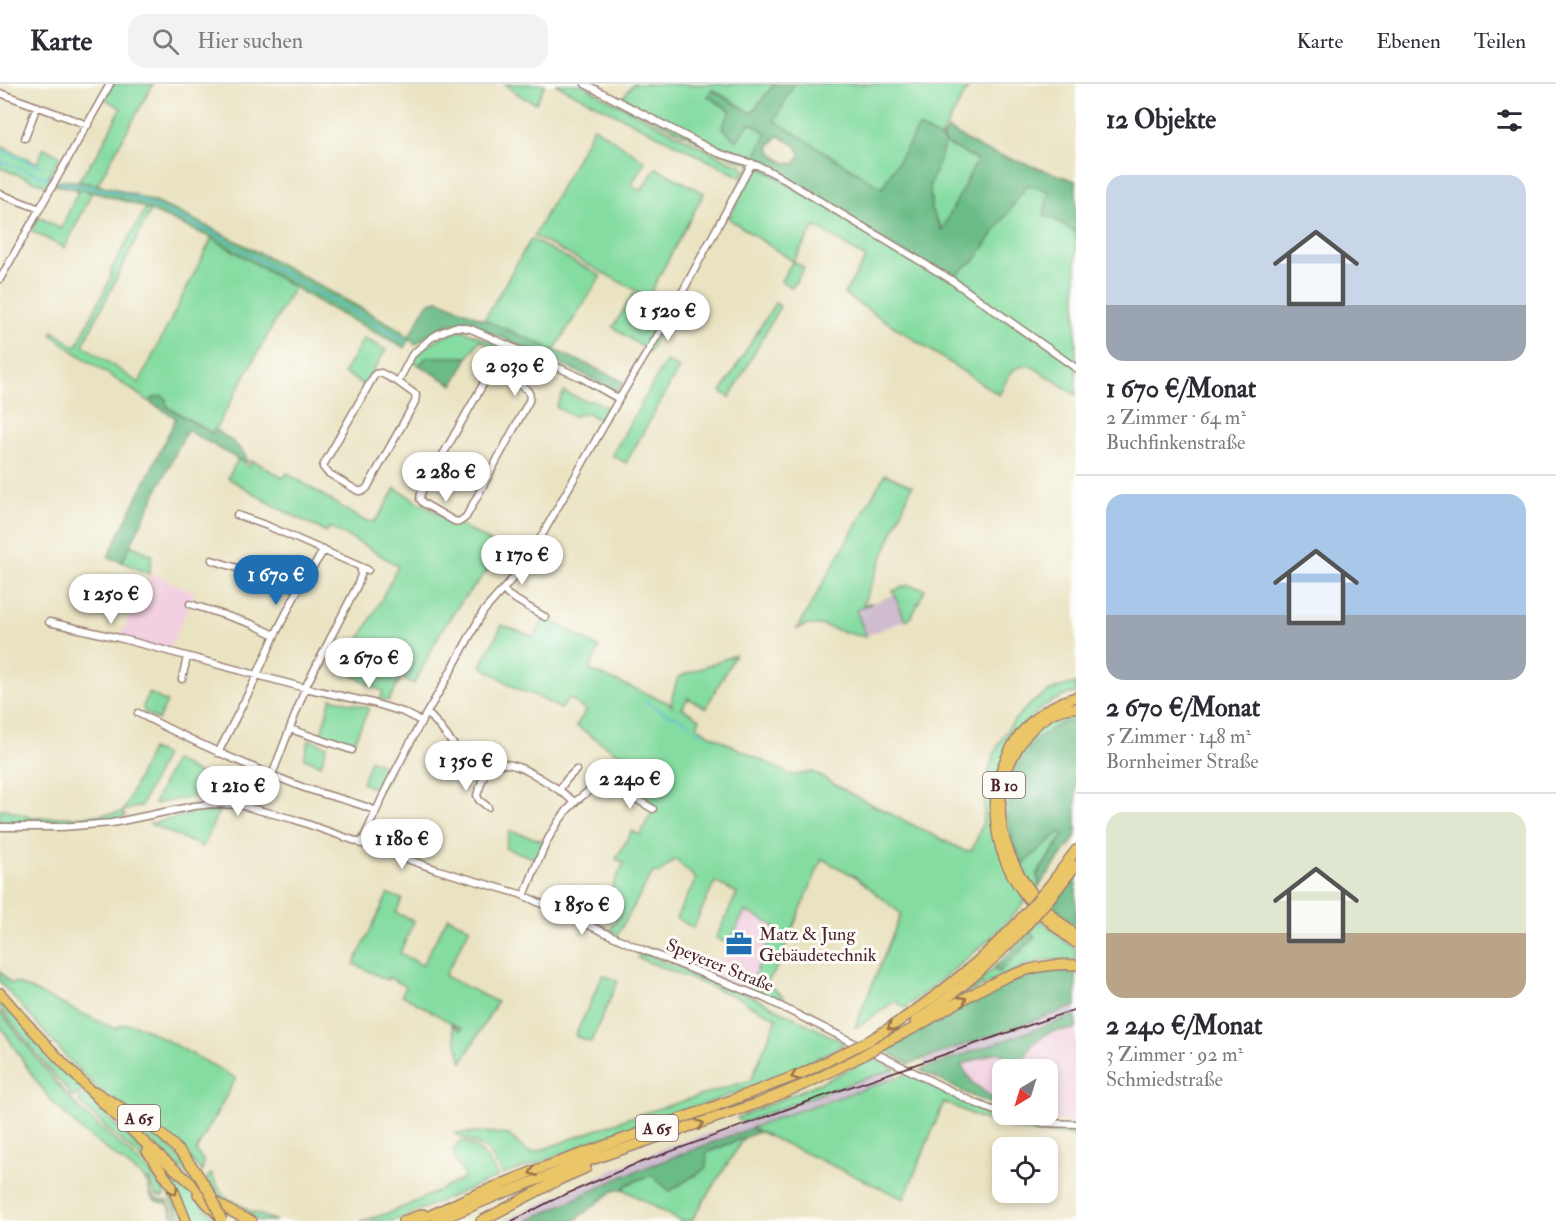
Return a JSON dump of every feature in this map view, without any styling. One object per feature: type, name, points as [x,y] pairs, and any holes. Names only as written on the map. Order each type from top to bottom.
[{"type":"highway","name":"B 10","points":[[1076,697],[1055,704],[1038,714],[1026,726],[1003,764],[995,800],[996,825],[1002,852],[1012,875],[1025,896],[1041,914],[1076,943]]},
{"type":"highway","name":"B 10","points":[[1076,708],[1047,716],[1021,744],[1012,760],[1003,789],[1001,820],[1008,850],[1019,874],[1040,904],[1076,935]]},
{"type":"highway","name":"A 65","points":[[1053,888],[1076,850]]},
{"type":"highway","name":"A 65","points":[[437,1221],[507,1192],[624,1149],[759,1103],[810,1082],[860,1057],[893,1038],[957,991],[996,956],[1053,888],[1076,865]]},
{"type":"highway","name":"A 65","points":[[403,1221],[803,1073],[848,1052],[916,1010],[1020,927]]},
{"type":"highway","points":[[893,1038],[1006,977],[1053,964],[1076,965]]},
{"type":"highway","points":[[0,993],[75,1076],[130,1130],[216,1201],[252,1221]]},
{"type":"highway","name":"A 65","points":[[75,1076],[102,1096],[152,1126],[175,1146],[210,1193],[223,1221]]},
{"type":"highway","name":"A 65","points":[[130,1130],[166,1176],[186,1221]]},
{"type":"highway","name":"A 65","points":[[481,1221],[624,1149]]},
{"type":"highway","name":"A 65","points":[[181,1174],[223,1221]]},
{"type":"highway","name":"A 65","points":[[418,1221],[465,1199]]},
{"type":"street","points":[[0,279],[110,84]]},
{"type":"street","points":[[585,84],[718,153],[767,169],[950,279],[1076,368]]},
{"type":"street","points":[[0,93],[88,125]]},
{"type":"street","points":[[25,138],[37,106]]},
{"type":"street","points":[[361,843],[421,721],[483,612],[519,571],[537,544],[619,399],[670,315],[752,164]]},
{"type":"street","points":[[0,194],[40,209]]},
{"type":"street","points":[[398,382],[412,354],[437,334],[450,328],[461,327],[471,329],[582,378],[619,399]]},
{"type":"street","points":[[513,381],[527,354]]},
{"type":"street","points":[[381,373],[398,382],[416,394],[415,402],[367,488],[363,491],[358,490],[328,472],[323,467],[324,464],[375,374],[381,373]]},
{"type":"street","points":[[496,373],[513,381],[529,391],[531,399],[466,517],[459,522],[454,521],[423,503],[420,499],[421,494],[489,374],[496,373]]},
{"type":"street","points":[[237,514],[365,568],[305,687],[272,775]]},
{"type":"street","points":[[218,753],[298,590],[324,550]]},
{"type":"street","points":[[212,561],[278,581],[298,590]]},
{"type":"street","points":[[503,589],[512,598],[545,617]]},
{"type":"street","points":[[190,604],[252,624],[275,635]]},
{"type":"street","points":[[49,622],[392,708],[421,721]]},
{"type":"street","points":[[182,679],[186,657]]},
{"type":"street","points":[[138,713],[218,753],[309,790],[376,811]]},
{"type":"street","points":[[427,713],[459,752],[474,762],[487,767],[504,764],[514,766],[559,790],[574,802]]},
{"type":"street","points":[[290,729],[352,750]]},
{"type":"street","points":[[487,767],[477,795],[479,800],[488,807]]},
{"type":"street","points":[[559,790],[576,770]]},
{"type":"street","points":[[524,896],[550,836],[574,802],[595,788],[607,787],[621,791],[653,809]]},
{"type":"street","name":"Speyerer Straße","points":[[0,827],[112,823],[194,806],[221,804],[249,807],[285,817],[438,870],[524,896],[622,941],[764,998],[992,1110]]},
{"type":"street","name":"Speyerer Straße","points":[[1058,1123],[1076,1124]]},
{"type":"shaded area","points":[[151,573],[195,593],[168,652],[119,639]]},
{"type":"shaded area","points":[[895,594],[905,620],[866,636],[856,610]]},
{"type":"shaded area","points":[[745,911],[775,926],[749,989],[713,978]]},
{"type":"shaded area","points":[[1076,1006],[1076,1015],[926,1067],[923,1059]]},
{"type":"shaded area","points":[[1076,1029],[1076,1115],[1074,1120],[1058,1121],[1058,1059],[1025,1059],[1034,1043],[1052,1031]]},
{"type":"shaded area","points":[[997,1052],[1012,1059],[992,1059],[992,1097],[973,1083],[961,1065]]},
{"type":"shaded area","points":[[895,1069],[898,1077],[780,1117],[626,1175],[527,1221],[504,1221],[666,1147]]},
{"type":"green space","points":[[110,84],[153,84],[97,185],[78,181],[98,153],[121,108],[103,98]]},
{"type":"green space","points":[[504,84],[545,84],[536,103],[524,98]]},
{"type":"green space","points":[[555,84],[582,84],[745,169],[741,177]]},
{"type":"green space","points":[[633,84],[688,84],[691,86],[691,84],[774,84],[752,113],[713,90],[708,96],[731,111],[736,141],[750,122],[768,133],[752,163],[941,273],[1027,185],[1050,191],[1044,215],[1076,232],[1076,395],[1033,367],[1026,366],[1015,369],[1011,373],[999,395],[844,294],[866,258],[815,226],[793,261],[729,219],[745,186],[741,184],[751,163],[733,158],[619,102]]},
{"type":"green space","points":[[774,84],[794,84],[775,121],[882,188],[919,127],[940,138],[945,143],[930,185],[931,209],[942,230],[977,160],[947,144],[942,138],[948,129],[982,149],[1076,181],[1076,232],[1044,215],[1049,191],[1027,185],[975,260],[950,279],[752,163],[767,133],[750,123],[736,141],[722,127],[731,111],[708,96],[712,90],[752,113]],"holes":[[[778,135],[796,146],[800,154],[795,164],[779,159],[769,147]]]},
{"type":"green space","points":[[794,84],[970,84],[940,138],[919,127],[882,189],[774,121]]},
{"type":"green space","points":[[594,127],[645,161],[631,186],[641,191],[656,168],[704,193],[648,297],[534,236]]},
{"type":"green space","points":[[945,143],[977,160],[943,230],[931,209],[930,185]]},
{"type":"green space","points":[[0,146],[37,163],[44,148],[60,156],[49,176],[54,181],[50,187],[0,168]]},
{"type":"green space","points":[[59,180],[113,188],[166,207],[267,257],[399,329],[409,337],[426,306],[432,301],[439,300],[624,382],[615,392],[583,374],[471,324],[447,325],[434,331],[415,345],[409,338],[405,348],[329,308],[212,238],[138,205],[92,192],[55,185]]},
{"type":"green space","points":[[79,189],[92,192],[65,248],[31,231],[39,217],[61,229]]},
{"type":"green space","points":[[146,208],[151,210],[83,345],[139,383],[212,238],[294,287],[212,433],[153,398],[150,402],[51,334],[53,331],[76,347],[111,277],[111,270]]},
{"type":"green space","points":[[531,239],[601,276],[554,350],[484,320]]},
{"type":"green space","points":[[793,261],[804,268],[792,288],[781,281]]},
{"type":"green space","points":[[634,293],[671,312],[649,352],[613,327]]},
{"type":"green space","points":[[775,303],[780,306],[730,397],[721,392]]},
{"type":"green space","points":[[462,330],[521,355],[520,360],[479,340],[468,357],[428,357],[419,365],[412,361],[434,341]]},
{"type":"green space","points":[[364,338],[386,350],[364,385],[344,373]]},
{"type":"green space","points":[[427,357],[468,357],[453,385],[419,365]]},
{"type":"green space","points":[[666,361],[679,368],[626,463],[612,455]]},
{"type":"green space","points":[[564,392],[586,401],[593,400],[608,408],[601,421],[588,413],[572,416],[556,407]]},
{"type":"green space","points":[[162,396],[166,399],[167,407],[212,433],[215,430],[230,440],[239,447],[248,462],[238,459],[187,430],[122,562],[108,557],[176,418],[150,402],[153,398]]},
{"type":"green space","points":[[238,459],[249,467],[251,461],[257,463],[283,478],[287,473],[363,520],[374,522],[395,488],[505,551],[463,599],[441,631],[414,684],[401,677],[389,701],[380,699],[383,692],[343,670],[398,566],[329,527],[326,532],[278,508],[228,478]]},
{"type":"green space","points":[[885,474],[912,486],[863,604],[872,603],[856,610],[866,636],[852,635],[816,625],[807,625],[797,629]]},
{"type":"green space","points":[[130,545],[152,555],[149,574],[122,562]]},
{"type":"green space","points":[[908,585],[925,589],[911,618],[905,620],[893,591]]},
{"type":"green space","points":[[545,617],[599,648],[589,670],[672,706],[672,697],[678,677],[735,655],[706,708],[688,698],[682,708],[700,719],[697,726],[789,774],[813,772],[853,795],[965,851],[972,850],[980,831],[991,762],[1007,731],[1017,717],[1044,695],[1076,683],[1076,693],[1045,705],[1025,723],[992,803],[1025,902],[983,945],[905,1008],[895,1001],[855,1027],[901,914],[856,877],[822,859],[774,973],[766,983],[784,997],[775,999],[749,989],[775,926],[745,911],[729,944],[716,938],[737,893],[715,882],[693,928],[676,918],[696,879],[675,859],[658,874],[653,872],[618,934],[610,931],[623,907],[607,897],[624,863],[616,859],[632,831],[640,835],[653,809],[616,789],[634,764],[576,726],[586,711],[569,698],[561,709],[519,690],[481,666],[502,625],[534,637]]},
{"type":"green space","points":[[149,693],[167,702],[158,720],[144,712],[143,706]]},
{"type":"green space","points":[[331,698],[369,708],[353,744],[321,734]]},
{"type":"green space","points":[[1076,712],[1076,722],[1067,721],[1016,768],[1008,817],[1023,864],[1060,832],[1064,835],[1037,874],[1039,886],[1034,892],[1011,849],[1007,834],[1005,810],[1008,786],[1020,752],[1035,731],[1053,718]]},
{"type":"green space","points":[[1067,721],[1076,722],[1076,836],[1039,886],[1037,875],[1064,835],[1060,832],[1023,864],[1013,841],[1008,817],[1016,768],[1036,740],[1057,725]]},
{"type":"green space","points":[[309,740],[327,746],[321,765],[304,758]]},
{"type":"green space","points":[[151,749],[165,755],[141,806],[124,811]]},
{"type":"green space","points":[[370,759],[392,770],[380,791],[362,783]]},
{"type":"green space","points":[[174,760],[209,779],[205,794],[154,804]]},
{"type":"green space","points":[[232,785],[264,795],[260,806],[235,796],[228,790]]},
{"type":"green space","points":[[0,809],[7,809],[32,818],[80,817],[123,812],[125,817],[82,823],[0,823]]},
{"type":"green space","points":[[219,810],[203,847],[150,824],[196,812]]},
{"type":"green space","points":[[510,831],[544,841],[536,859],[505,848]]},
{"type":"green space","points":[[1076,876],[1076,927],[1053,906]]},
{"type":"green space","points":[[388,894],[402,899],[396,913],[414,921],[400,953],[422,965],[448,917],[470,928],[445,976],[497,1002],[462,1062],[452,1025],[461,1031],[462,1029],[402,995],[405,986],[389,977],[387,980],[354,964]]},
{"type":"green space","points":[[1041,919],[1065,942],[1076,949],[1076,960],[1044,960],[1023,967],[957,998],[993,969],[999,972],[1035,937],[1030,932]]},
{"type":"green space","points":[[1030,932],[1035,937],[999,972],[993,969]]},
{"type":"green space","points":[[640,952],[753,997],[845,1043],[811,1062],[757,1085],[503,1175],[488,1150],[454,1133],[485,1132],[509,1135],[526,1151],[536,1152],[631,1117],[751,1080],[777,1018],[747,1004],[744,1000],[638,958]]},
{"type":"green space","points":[[1076,969],[1076,1006],[909,1064],[885,1051],[986,991],[1039,971]]},
{"type":"green space","points":[[0,971],[10,983],[17,983],[115,1029],[125,1024],[142,1027],[236,1078],[196,1151],[204,1162],[202,1172],[180,1147],[97,1088],[0,982]]},
{"type":"green space","points":[[603,975],[618,981],[591,1042],[575,1036]]},
{"type":"green space","points":[[0,998],[54,1060],[83,1089],[79,1094],[74,1097],[70,1095],[51,1072],[0,1008]]},
{"type":"green space","points":[[0,1012],[76,1105],[155,1178],[164,1191],[164,1196],[156,1196],[149,1179],[152,1195],[158,1200],[168,1201],[176,1221],[168,1204],[156,1201],[151,1197],[143,1177],[82,1131],[52,1101],[34,1078],[0,1025]]},
{"type":"green space","points":[[1076,1015],[1076,1029],[1052,1031],[1034,1042],[1024,1059],[1011,1059],[997,1052],[961,1065],[973,1083],[992,1097],[992,1104],[920,1070]]},
{"type":"green space","points":[[873,1058],[895,1069],[742,1123],[737,1118],[824,1081]]},
{"type":"green space","points":[[908,1074],[992,1114],[992,1122],[944,1102],[904,1199],[751,1128]]},
{"type":"green space","points":[[85,1092],[163,1176],[183,1221],[179,1221],[164,1186],[147,1164],[79,1103]]},
{"type":"green space","points":[[115,1108],[162,1140],[182,1160],[198,1184],[115,1110]]},
{"type":"green space","points":[[1001,1125],[1076,1128],[1076,1136],[1016,1130]]},
{"type":"green space","points":[[751,1128],[759,1132],[707,1152],[706,1168],[670,1191],[651,1175],[628,1184],[623,1189],[613,1191],[574,1221],[527,1221],[626,1175]]},
{"type":"green space","points":[[744,1138],[691,1221],[680,1221],[623,1189],[628,1184]]},
{"type":"green space","points":[[463,1141],[484,1155],[498,1177],[394,1221],[360,1221],[400,1208],[463,1179],[464,1175],[453,1151],[458,1143]]},
{"type":"green space","points":[[162,1165],[216,1219],[217,1221],[187,1221]]},
{"type":"green space","points":[[211,1174],[223,1195],[250,1211],[276,1221],[260,1221],[218,1199],[206,1179]]},
{"type":"waterway","points":[[0,150],[41,167]]},
{"type":"waterway","points":[[0,161],[52,180]]},
{"type":"waterway","points":[[57,182],[112,191],[138,199],[222,237],[246,253],[400,337],[404,342]]},
{"type":"waterway","points":[[646,702],[666,714],[680,718],[703,734]]},
{"type":"railway","points":[[512,1221],[555,1199],[631,1166],[815,1099],[1076,1009]]},
{"type":"place","name":"Matz & Jung Gebäudetechnik","points":[[739,944]]}]
